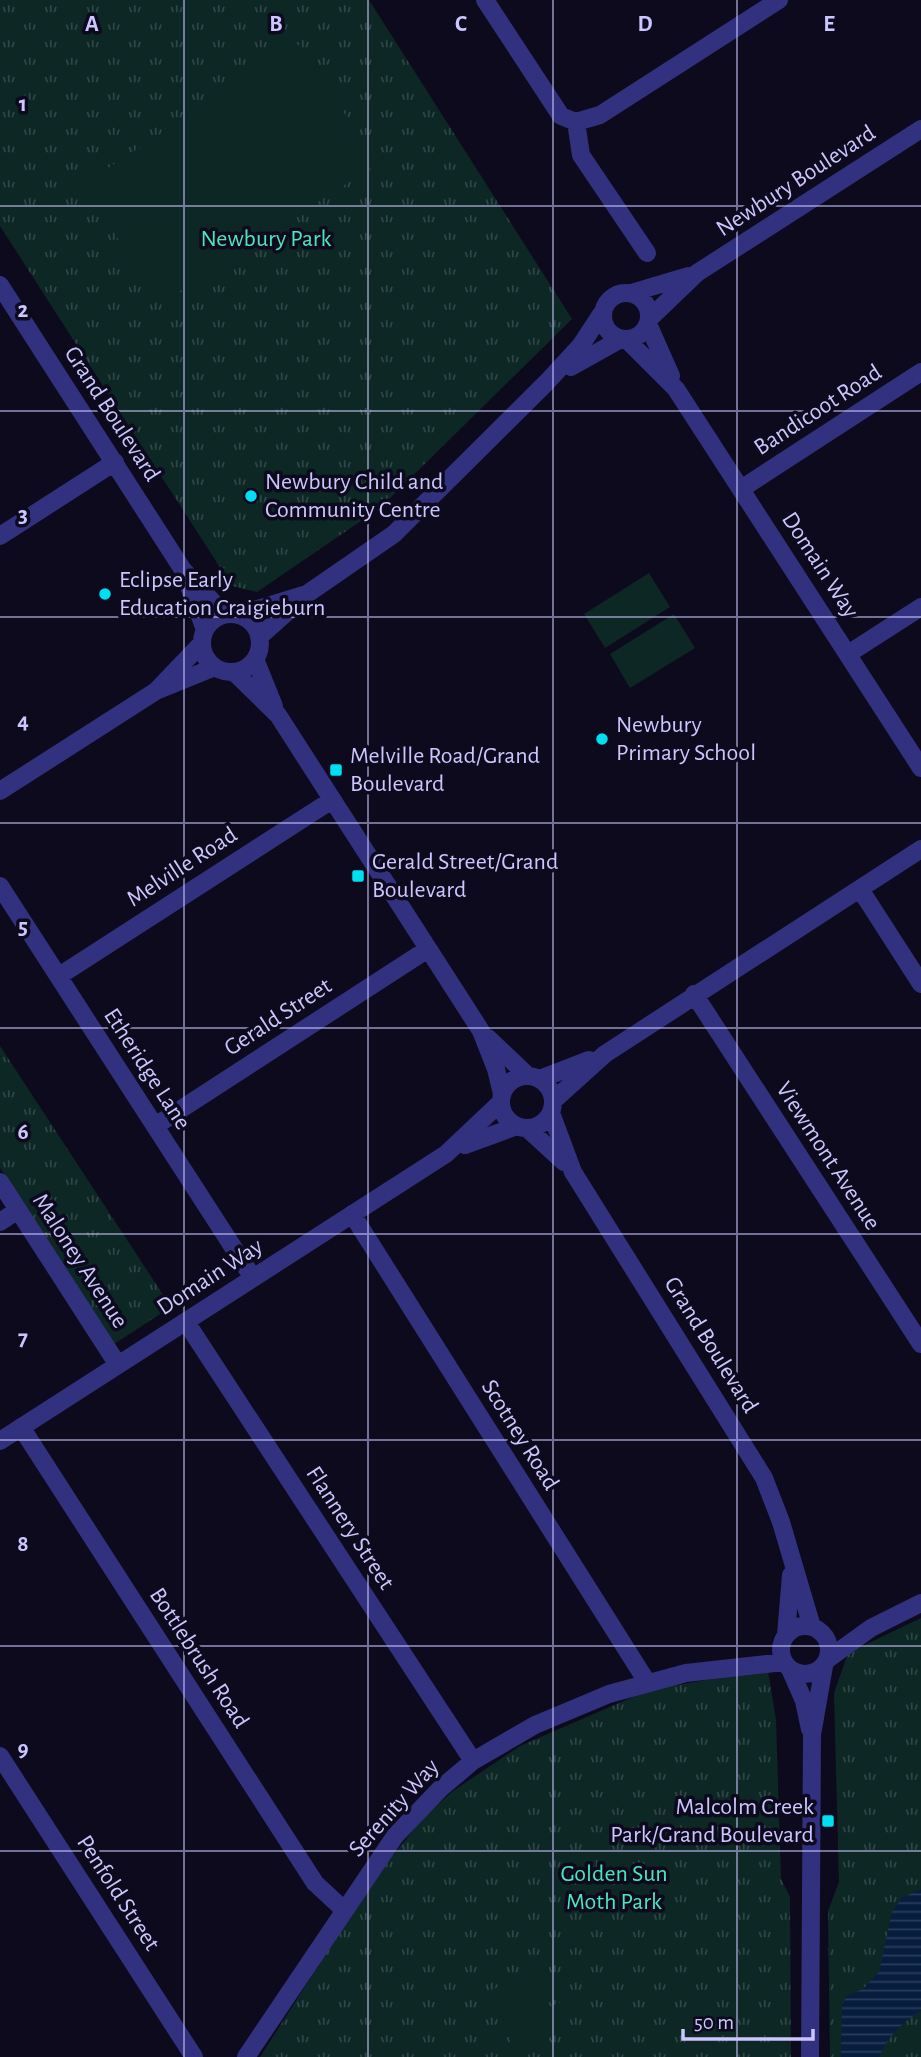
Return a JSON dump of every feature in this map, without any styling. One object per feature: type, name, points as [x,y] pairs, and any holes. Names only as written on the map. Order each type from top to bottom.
[{"type":"street","points":[[485,0],[554,107],[566,120],[576,122],[600,115],[779,0]]},
{"type":"street","points":[[576,122],[581,155],[647,253]]},
{"type":"street","name":"Newbury Boulevard","points":[[649,321],[697,274],[921,129]]},
{"type":"street","name":"Newbury Boulevard","points":[[631,293],[697,274]]},
{"type":"street","name":"Grand Boulevard","points":[[1,288],[183,570],[231,615]]},
{"type":"street","points":[[259,637],[307,594],[394,534],[582,345],[612,297],[631,293],[646,305],[649,321],[640,335],[585,356],[547,382]]},
{"type":"street","points":[[602,313],[606,328],[624,339]]},
{"type":"street","name":"Domain Way","points":[[649,321],[676,388],[921,768]]},
{"type":"street","name":"Domain Way","points":[[624,339],[676,388]]},
{"type":"street","name":"Bandicoot Road","points":[[741,489],[921,372]]},
{"type":"street","points":[[0,536],[115,462]]},
{"type":"street","name":"Grand Boulevard","points":[[183,570],[203,637]]},
{"type":"street","points":[[156,691],[203,637],[209,623],[307,594]]},
{"type":"street","points":[[848,654],[921,607]]},
{"type":"street","points":[[231,615],[252,623],[259,637],[255,659],[250,665],[234,672]]},
{"type":"street","points":[[203,637],[208,661],[215,667],[234,672],[278,715]]},
{"type":"street","points":[[255,659],[278,715],[481,1031],[496,1069],[505,1117],[523,1128],[542,1124],[553,1107],[605,1054],[921,849]]},
{"type":"street","points":[[0,792],[156,691],[215,667]]},
{"type":"street","name":"Melville Road","points":[[58,976],[332,800]]},
{"type":"street","name":"Etheridge Lane","points":[[0,886],[253,1278]]},
{"type":"street","points":[[860,889],[921,984]]},
{"type":"street","name":"Gerald Street","points":[[155,1126],[428,949]]},
{"type":"street","name":"Viewmont Avenue","points":[[694,994],[921,1344]]},
{"type":"street","points":[[481,1031],[552,1091],[553,1107]]},
{"type":"street","points":[[501,1098],[509,1083],[605,1054]]},
{"type":"street","name":"Domain Way","points":[[446,1154],[501,1098]]},
{"type":"street","name":"Grand Boulevard","points":[[553,1107],[573,1172],[752,1456],[773,1501],[816,1629]]},
{"type":"street","name":"Domain Way","points":[[0,1441],[446,1154],[481,1138],[523,1128]]},
{"type":"street","name":"Grand Boulevard","points":[[523,1128],[573,1172]]},
{"type":"street","name":"Maloney Avenue","points":[[0,1182],[118,1365]]},
{"type":"street","points":[[0,1222],[18,1210]]},
{"type":"street","name":"Scotney Road","points":[[352,1214],[647,1682]]},
{"type":"street","name":"Flannery Street","points":[[186,1321],[473,1761]]},
{"type":"street","name":"Bottlebrush Road","points":[[21,1427],[315,1883],[343,1909]]},
{"type":"street","name":"Grand Boulevard","points":[[784,1639],[791,1601],[791,1552]]},
{"type":"street","points":[[787,1666],[811,1674],[871,1628],[921,1603]]},
{"type":"street","points":[[812,1735],[804,1701],[787,1666],[784,1639],[798,1627],[871,1628]]},
{"type":"street","points":[[810,2057],[812,1735],[829,1644],[816,1629]]},
{"type":"street","name":"Serenity Way","points":[[736,1665],[784,1639]]},
{"type":"street","name":"Serenity Way","points":[[246,2057],[343,1909],[395,1836],[433,1795],[473,1761],[535,1725],[569,1709],[647,1682],[736,1665],[787,1666]]},
{"type":"street","name":"Penfold Street","points":[[0,1756],[194,2057]]},
{"type":"green space","name":"Newbury Park","points":[[0,0],[369,0],[572,319],[380,508],[257,592],[232,586],[0,226]]},
{"type":"green space","points":[[300,44],[377,164],[160,304],[83,184]]},
{"type":"green space","points":[[649,573],[670,607],[605,648],[584,614]]},
{"type":"green space","points":[[674,614],[695,648],[630,688],[610,654]]},
{"type":"green space","points":[[0,1046],[171,1307],[114,1344],[0,1168]]},
{"type":"green space","points":[[921,1618],[921,2057],[830,2057],[828,1911],[839,1882],[834,1693],[848,1653]]},
{"type":"green space","name":"Golden Sun Moth Park","points":[[768,1671],[776,1720],[781,1879],[790,1897],[791,2057],[260,2057],[373,1880],[424,1817],[453,1791],[520,1746],[649,1690]]},
{"type":"green space","points":[[546,1967],[557,1993],[500,2017],[489,1991]]},
{"type":"green space","points":[[561,2002],[572,2028],[515,2052],[504,2026]]},
{"type":"water","points":[[921,1889],[921,2011],[896,2031],[879,2057],[841,2057],[842,2005],[847,1996],[863,1989],[879,1972],[892,1912],[902,1898]]},
{"type":"place","name":"Newbury Child and Community Centre","points":[[251,496]]},
{"type":"place","name":"Eclipse Early Education Craigieburn","points":[[105,594]]},
{"type":"place","name":"Newbury Primary School","points":[[602,739]]},
{"type":"place","name":"Melville Road/Grand Boulevard","points":[[336,770]]},
{"type":"place","name":"Gerald Street/Grand Boulevard","points":[[358,876]]},
{"type":"place","name":"Malcolm Creek Park/Grand Boulevard","points":[[828,1821]]}]
